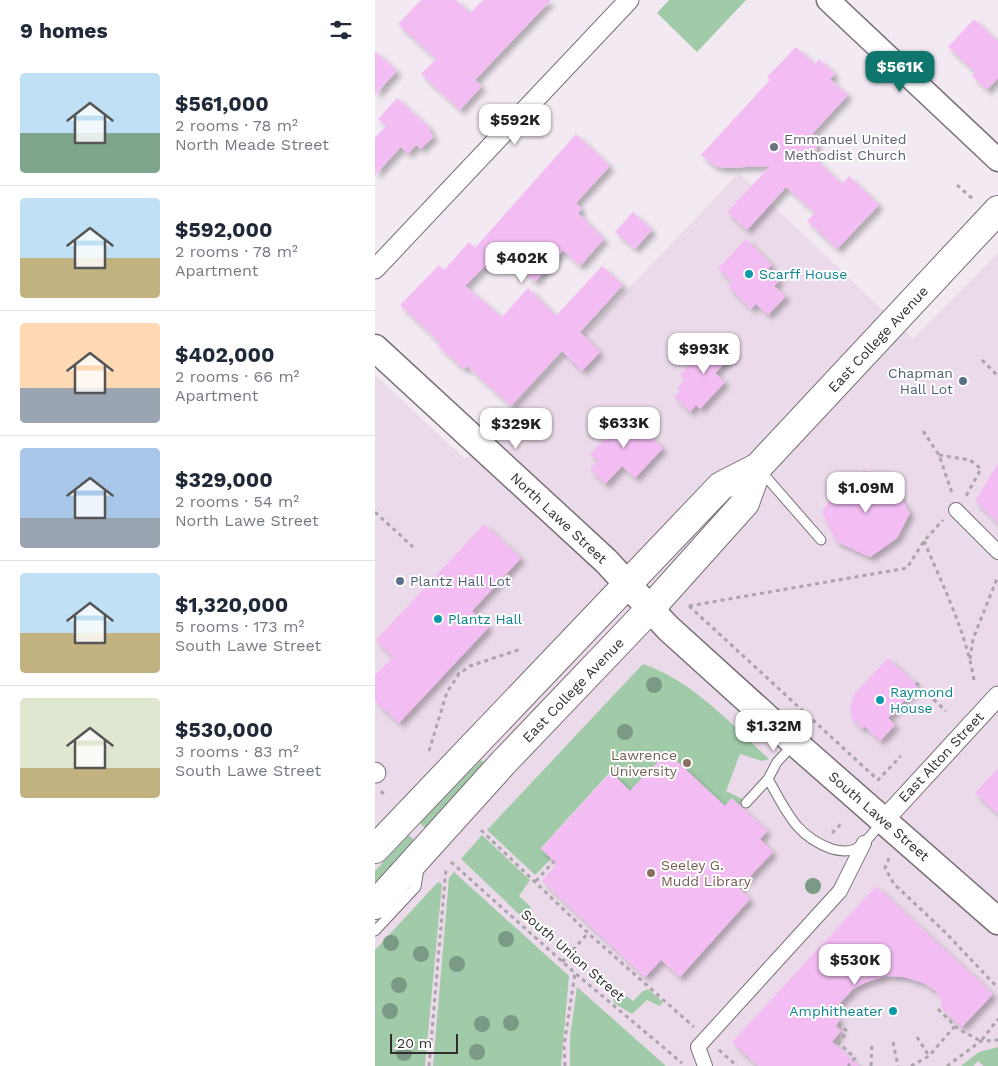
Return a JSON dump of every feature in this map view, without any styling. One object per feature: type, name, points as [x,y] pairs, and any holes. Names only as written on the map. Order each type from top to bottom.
[{"type":"main road","name":"East College Avenue","points":[[375,849],[721,486],[757,467],[998,210]]},
{"type":"main road","name":"North Lawe Street","points":[[375,348],[627,583],[651,609]]},
{"type":"main road","name":"East College Avenue","points":[[375,905],[503,763],[651,609],[745,503],[757,467]]},
{"type":"main road","name":"South Lawe Street","points":[[651,609],[795,743],[998,921]]},
{"type":"street","points":[[375,269],[629,0]]},
{"type":"street","points":[[828,0],[998,160]]},
{"type":"street","points":[[956,510],[998,552]]},
{"type":"street","name":"East Alton Street","points":[[884,820],[998,696]]},
{"type":"street","points":[[705,1066],[698,1047],[839,891],[864,843]]},
{"type":"lane","points":[[757,467],[821,540]]},
{"type":"lane","points":[[746,803],[768,779],[777,762],[795,743]]},
{"type":"lane","points":[[768,779],[797,829],[811,840],[839,851],[853,850],[864,843],[884,820]]},
{"type":"lane","points":[[375,931],[416,887],[420,856]]},
{"type":"path","points":[[981,360],[998,376]]},
{"type":"path","points":[[923,431],[939,455],[956,510]]},
{"type":"path","points":[[901,756],[878,780],[689,606],[907,568],[924,541],[940,522],[956,510],[981,469],[970,460],[939,455]]},
{"type":"path","points":[[375,512],[413,547]]},
{"type":"path","points":[[924,541],[953,609],[970,660],[973,680]]},
{"type":"path","points":[[970,660],[973,639],[998,576]]},
{"type":"path","points":[[429,751],[447,692],[459,674],[470,666],[521,649]]},
{"type":"path","points":[[452,667],[459,674]]},
{"type":"path","points":[[916,683],[946,710]]},
{"type":"path","points":[[481,830],[588,933],[706,1038]]},
{"type":"path","points":[[890,856],[885,868],[893,884],[937,923],[998,988]]},
{"type":"path","points":[[536,881],[554,861]]},
{"type":"path","name":"South Union Street","points":[[451,862],[562,962],[682,1065]]},
{"type":"path","points":[[429,1066],[446,868]]},
{"type":"path","points":[[562,962],[588,933]]},
{"type":"path","points":[[565,1066],[565,1046],[575,973]]},
{"type":"path","points":[[938,1009],[955,1026],[981,1041],[998,1040]]},
{"type":"path","points":[[947,1066],[981,1041],[998,1019]]},
{"type":"path","points":[[838,1023],[847,1031],[839,1043],[855,1058],[849,1066]]},
{"type":"path","points":[[911,1066],[929,1056],[955,1026]]},
{"type":"path","points":[[917,1037],[929,1056]]},
{"type":"path","points":[[893,1042],[898,1066]]},
{"type":"path","points":[[871,1066],[872,1044]]},
{"type":"shaded area","name":"Lawrence University","points":[[739,173],[913,339],[998,253],[998,1066],[375,1066],[375,375],[465,459]]},
{"type":"green space","points":[[669,0],[746,0],[697,52],[657,13]]},
{"type":"green space","points":[[643,664],[678,681],[695,692],[726,718],[769,759],[762,761],[740,754],[726,791],[742,799],[743,801],[740,806],[732,799],[725,806],[667,753],[630,791],[610,772],[541,848],[552,858],[535,875],[487,830]]},
{"type":"green space","points":[[481,760],[484,762],[428,831],[420,823]]},
{"type":"green space","points":[[409,835],[417,843],[375,888],[375,871]]},
{"type":"green space","points":[[482,835],[530,880],[519,896],[531,907],[522,917],[461,859]]},
{"type":"green space","points":[[454,872],[569,976],[561,1066],[433,1066],[449,878]]},
{"type":"green space","points":[[438,882],[442,884],[425,1066],[375,1066],[375,950]]},
{"type":"green space","points":[[577,987],[666,1066],[570,1066],[570,1037]]},
{"type":"green space","points":[[648,989],[663,1002],[660,1006],[647,1000],[632,1014],[614,1003],[613,999],[620,991],[633,1001],[643,991]]},
{"type":"green space","points":[[998,1047],[998,1066],[984,1066],[978,1061],[973,1066],[961,1066],[979,1052]]},
{"type":"building","points":[[421,0],[456,0],[470,13],[483,0],[551,0],[475,80],[482,86],[460,110],[421,74],[436,59],[398,24]]},
{"type":"building","points":[[974,19],[998,42],[998,78],[987,90],[972,76],[975,72],[948,47]]},
{"type":"building","name":"Emmanuel United Methodist Church","points":[[796,47],[815,64],[819,59],[835,74],[830,79],[848,95],[813,133],[817,144],[815,159],[842,184],[849,176],[879,205],[837,249],[807,221],[815,213],[786,187],[747,230],[727,212],[770,166],[722,168],[713,165],[701,155],[770,80],[767,77]]},
{"type":"building","points":[[375,51],[397,71],[375,95]]},
{"type":"building","points":[[397,98],[431,129],[429,131],[434,136],[421,149],[416,145],[408,154],[401,147],[375,175],[375,138],[386,126],[378,119]]},
{"type":"building","points":[[576,134],[610,166],[576,203],[582,209],[578,213],[604,239],[580,266],[563,250],[535,282],[501,250],[465,286],[502,317],[528,288],[556,316],[602,266],[623,285],[580,332],[600,352],[582,371],[562,351],[511,406],[467,366],[464,369],[438,346],[440,343],[400,305],[439,265],[444,270],[469,242],[475,248]]},
{"type":"building","points":[[633,212],[652,230],[635,249],[615,232]]},
{"type":"building","name":"Scarff House","points":[[746,239],[772,265],[768,268],[780,280],[774,286],[786,296],[768,315],[756,304],[751,309],[728,286],[732,282],[718,268]]},
{"type":"building","points":[[716,336],[735,353],[715,373],[725,382],[700,409],[696,405],[690,412],[674,397],[680,391],[677,388],[685,380],[680,375]]},
{"type":"building","points":[[623,411],[663,448],[635,478],[622,466],[605,484],[590,469],[598,461],[590,454],[603,440],[599,436]]},
{"type":"building","points":[[998,463],[998,523],[975,501]]},
{"type":"building","points":[[864,470],[894,486],[910,513],[897,538],[870,557],[837,542],[822,512],[838,487]]},
{"type":"building","name":"Plantz Hall","points":[[484,524],[521,558],[472,611],[489,627],[399,723],[375,701],[375,675],[393,657],[376,640]]},
{"type":"building","name":"Raymond House","points":[[888,658],[918,686],[888,718],[895,725],[880,741],[864,726],[862,729],[852,719],[850,709],[854,694]]},
{"type":"building","name":"Seeley G. Mudd Library","points":[[667,752],[725,806],[732,798],[767,831],[760,839],[773,852],[739,888],[750,899],[680,977],[661,960],[645,977],[542,881],[557,864],[541,849],[611,772],[630,791]]},
{"type":"building","points":[[998,768],[998,814],[975,793]]},
{"type":"building","points":[[876,886],[993,994],[962,1027],[942,1009],[941,999],[936,991],[923,983],[904,977],[887,976],[866,982],[853,989],[832,1012],[840,1019],[836,1026],[841,1031],[832,1042],[859,1066],[758,1066],[732,1042]]},
{"type":"place","name":"Emmanuel United Methodist Church","points":[[774,147]]},
{"type":"place","name":"Scarff House","points":[[749,274]]},
{"type":"place","name":"Chapman Hall Lot","points":[[963,381]]},
{"type":"place","name":"Plantz Hall Lot","points":[[400,581]]},
{"type":"place","name":"Plantz Hall","points":[[438,619]]},
{"type":"place","name":"Raymond House","points":[[880,700]]},
{"type":"place","name":"Lawrence University","points":[[687,763]]},
{"type":"place","name":"Seeley G. Mudd Library","points":[[651,873]]},
{"type":"place","name":"Amphitheater","points":[[893,1011]]}]
